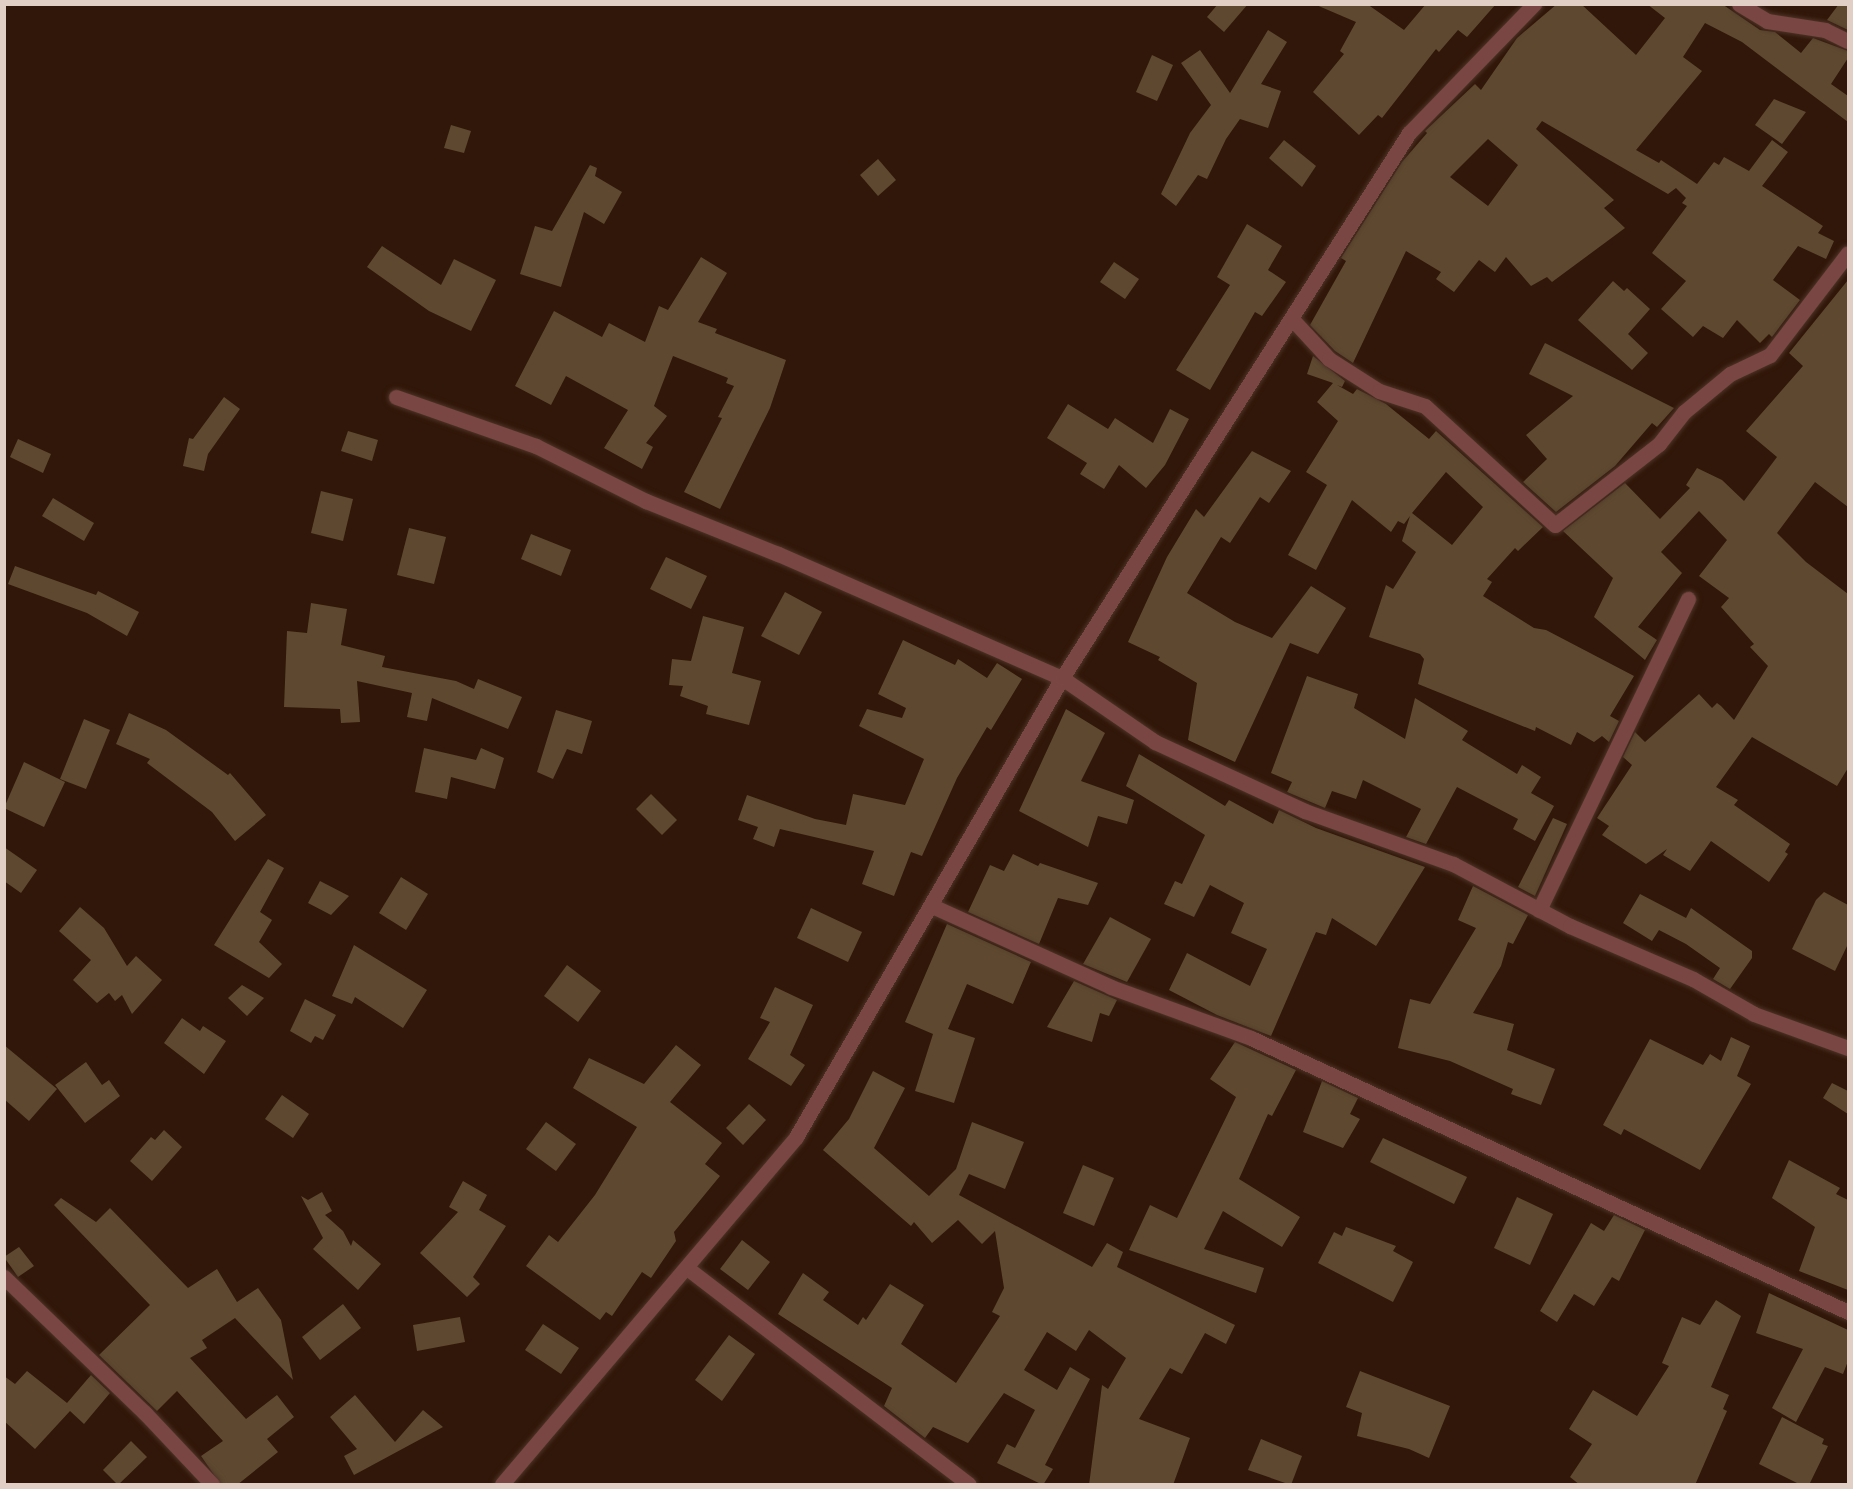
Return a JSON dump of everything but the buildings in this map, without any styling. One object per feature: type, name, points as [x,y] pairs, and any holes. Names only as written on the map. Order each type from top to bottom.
[{"type":"street","points":[[502,1485],[796,1137],[932,906],[1062,678],[1409,133],[1534,4]]},
{"type":"street","points":[[1739,4],[1767,21],[1825,30],[1848,41]]},
{"type":"street","points":[[1292,320],[1329,359],[1379,391],[1425,406],[1555,525],[1659,444],[1684,412],[1730,374],[1770,355],[1848,253]]},
{"type":"street","points":[[396,397],[536,446],[646,501],[778,554],[1062,678],[1155,742],[1305,811],[1453,864],[1539,910],[1693,979],[1754,1014],[1848,1048]]},
{"type":"street","points":[[1539,910],[1688,599]]},
{"type":"street","points":[[932,906],[1111,987],[1251,1038],[1848,1312]]},
{"type":"street","points":[[687,1268],[969,1484]]},
{"type":"street","points":[[4,1277],[145,1413],[212,1485]]}]
